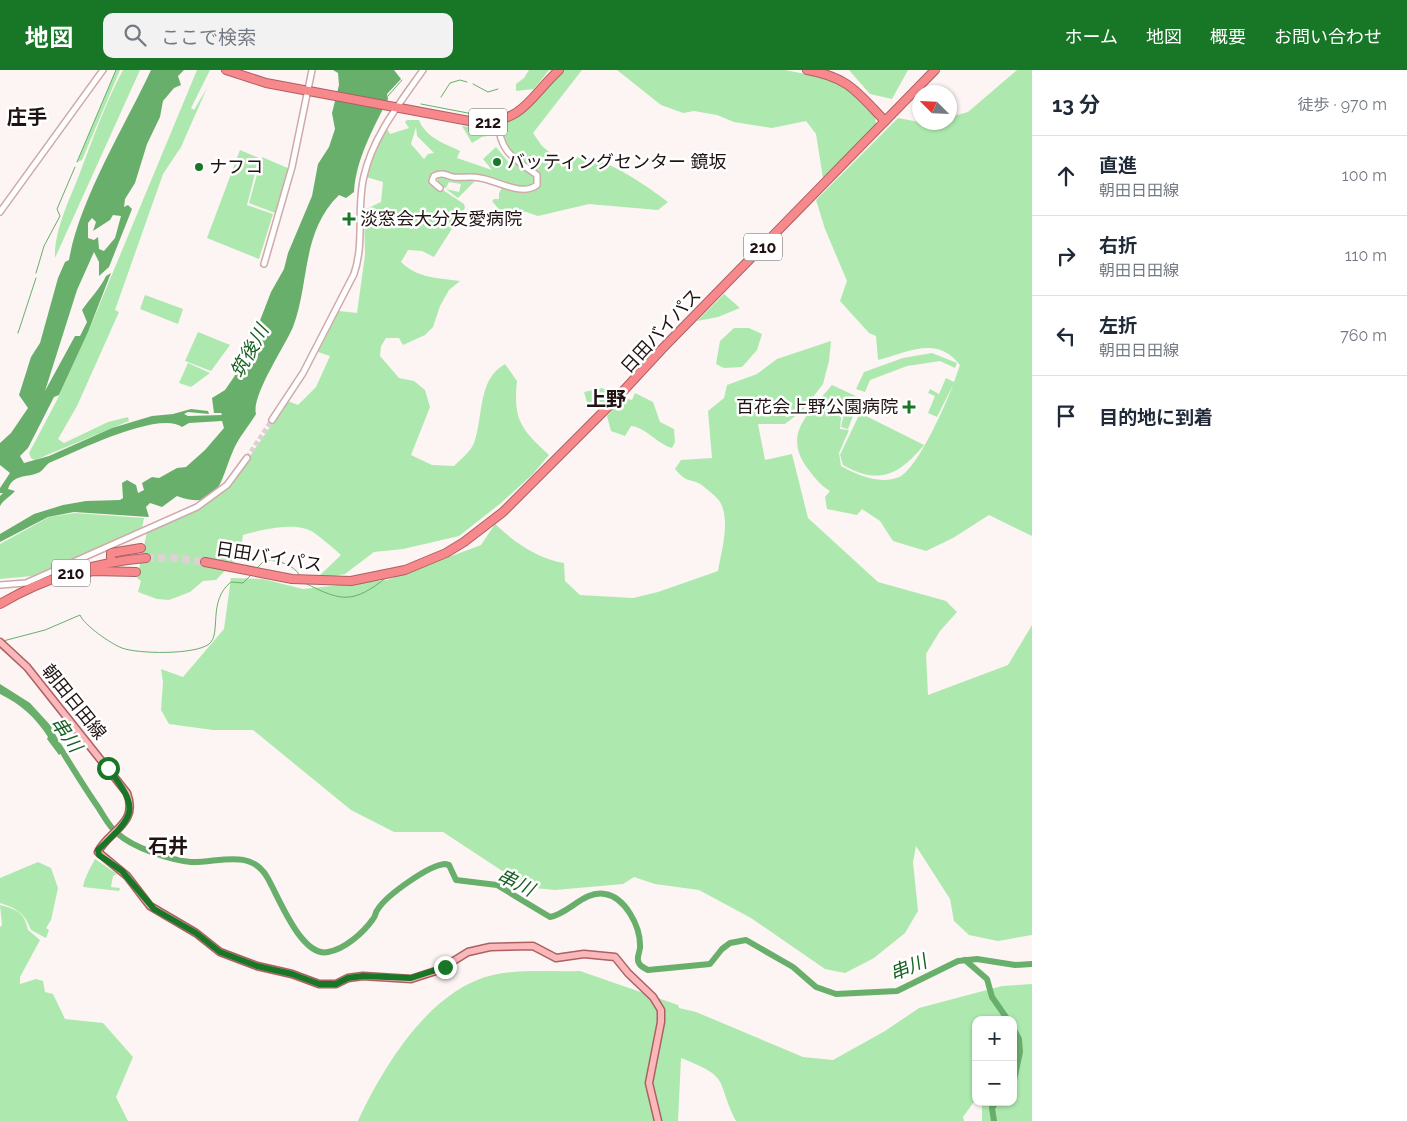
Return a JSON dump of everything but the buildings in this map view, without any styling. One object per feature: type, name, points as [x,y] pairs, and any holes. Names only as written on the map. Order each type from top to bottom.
[{"type":"highway","name":"212","points":[[231,71],[312,90],[470,121],[498,122],[515,115],[525,107],[559,70]]},
{"type":"highway","points":[[807,70],[832,76],[850,86],[885,121]]},
{"type":"highway","name":"日田バイパス","points":[[205,562],[292,580],[351,581],[410,568],[446,554],[464,542],[503,512],[614,402],[662,349],[935,70]]},
{"type":"highway","points":[[111,562],[111,553],[141,548]]},
{"type":"highway","name":"210","points":[[0,604],[72,572],[111,562],[146,558]]},
{"type":"highway","points":[[72,572],[75,576],[78,576],[93,571],[136,572]]},
{"type":"main road","name":"朝田日田線","points":[[0,642],[27,667],[126,793],[130,810],[125,822],[98,850],[99,855],[122,871],[154,909],[196,933],[229,956],[257,966],[292,974],[319,984],[336,984],[348,978],[363,976],[411,978],[439,970],[462,955],[484,948],[533,946],[556,958],[584,954],[615,957],[628,973],[653,996],[661,1010],[661,1022],[649,1083],[658,1121]]},
{"type":"street","points":[[0,212],[103,70]]},
{"type":"street","points":[[264,264],[312,90],[312,70]]},
{"type":"street","points":[[272,420],[303,374],[354,274],[360,257],[360,220],[364,177],[374,146],[423,70]]},
{"type":"street","points":[[440,188],[432,181],[434,176],[440,174],[481,178],[527,189],[537,185],[537,175],[511,156],[500,136],[498,122]]},
{"type":"street","points":[[0,585],[26,583],[197,507],[227,485],[247,458]]},
{"type":"shaded area","points":[[116,70],[120,70],[82,160],[77,162]]},
{"type":"shaded area","points":[[123,70],[140,70],[55,258],[57,236],[64,213],[100,119]]},
{"type":"shaded area","points":[[197,70],[210,70],[191,108],[194,110],[207,88],[181,147],[163,174],[115,310],[119,312],[77,406],[58,439],[64,443],[108,422],[128,417],[129,421],[35,460],[31,458],[29,453],[57,400],[91,325]]},
{"type":"shaded area","points":[[529,70],[549,70],[534,89],[516,91],[516,84],[524,78]]},
{"type":"shaded area","points":[[562,70],[582,70],[533,133],[542,146],[564,164],[574,158],[597,160],[623,172],[668,202],[658,210],[589,204],[538,216],[526,212],[515,212],[511,216],[502,213],[492,201],[499,199],[499,193],[504,184],[440,172],[433,178],[440,188],[464,204],[465,208],[434,257],[422,251],[408,250],[401,262],[421,274],[460,281],[449,290],[440,306],[433,327],[425,335],[403,345],[399,338],[386,338],[381,346],[380,356],[399,378],[414,381],[425,390],[430,407],[411,455],[432,465],[454,466],[474,443],[486,389],[496,371],[505,364],[517,381],[516,405],[521,423],[532,438],[549,455],[533,474],[501,503],[459,536],[403,549],[374,552],[345,574],[316,579],[341,555],[313,532],[297,527],[288,527],[268,529],[243,535],[240,555],[216,580],[203,581],[190,592],[169,600],[157,599],[138,592],[141,581],[137,578],[147,532],[201,508],[228,488],[288,401],[298,405],[316,387],[330,356],[318,352],[339,311],[357,313],[365,255],[364,210],[381,202],[383,182],[366,177],[378,145],[387,129],[390,134],[409,128],[405,122],[407,120],[419,120],[431,136],[460,151],[457,158],[492,170],[483,159],[496,147],[510,164],[512,155],[500,127],[526,110]],"holes":[[[416,127],[417,136],[434,153],[428,154],[424,159],[411,144]]]},
{"type":"shaded area","points":[[617,70],[785,70],[826,78],[849,90],[875,115],[876,124],[823,178],[816,134],[806,121],[772,128],[734,122],[717,115],[694,111],[683,113],[661,105]]},
{"type":"shaded area","points":[[849,70],[908,70],[892,99],[870,94]]},
{"type":"shaded area","points":[[1017,70],[1032,70],[1032,536],[989,515],[953,538],[926,551],[893,541],[880,521],[862,509],[857,515],[827,509],[825,497],[830,491],[815,478],[800,456],[797,445],[798,434],[802,424],[832,385],[860,398],[848,429],[841,427],[843,418],[852,400],[841,418],[840,429],[849,430],[839,453],[841,466],[869,478],[884,480],[899,477],[906,472],[922,450],[938,421],[953,385],[937,417],[928,413],[935,396],[928,393],[930,389],[939,394],[946,378],[954,382],[960,365],[942,350],[932,348],[912,350],[878,360],[876,336],[869,333],[840,301],[847,281],[825,229],[816,200],[898,118],[912,121],[912,130],[957,130],[957,115],[968,112]]},
{"type":"shaded area","points":[[462,126],[492,130],[493,135],[482,137],[472,143]]},
{"type":"shaded area","points":[[240,150],[259,158],[247,205],[273,214],[259,259],[207,238]]},
{"type":"shaded area","points":[[262,157],[290,169],[278,214],[249,203]]},
{"type":"shaded area","points":[[438,177],[475,181],[458,198],[446,189],[459,192],[461,184],[449,182],[446,188],[437,185]]},
{"type":"shaded area","points":[[724,294],[740,308],[718,317],[697,321]]},
{"type":"shaded area","points":[[145,295],[183,309],[178,324],[140,309]]},
{"type":"shaded area","points":[[734,328],[749,328],[762,334],[757,350],[742,367],[724,368],[716,364],[720,341]]},
{"type":"shaded area","points":[[198,332],[230,345],[211,371],[185,361]]},
{"type":"shaded area","points":[[831,341],[829,361],[823,384],[803,410],[785,424],[758,424],[765,460],[792,454],[808,518],[878,582],[946,601],[957,612],[940,631],[926,654],[928,695],[1008,665],[1032,625],[1032,935],[998,941],[969,935],[954,921],[950,899],[916,846],[913,862],[918,911],[905,933],[874,958],[845,973],[825,969],[751,918],[699,890],[655,884],[634,877],[623,884],[555,890],[535,888],[519,882],[443,832],[394,832],[351,810],[253,730],[213,730],[169,724],[161,710],[163,682],[161,669],[183,677],[224,629],[231,578],[263,579],[303,589],[387,580],[481,545],[495,524],[527,549],[545,558],[564,563],[565,581],[580,595],[633,598],[658,592],[718,571],[725,527],[725,518],[720,502],[699,483],[686,479],[675,469],[681,460],[712,458],[708,411],[724,398],[727,385],[757,374],[777,359]]},
{"type":"shaded area","points":[[932,353],[957,363],[955,368],[940,361],[907,366],[870,380],[865,392],[856,389],[864,372],[903,358]]},
{"type":"shaded area","points":[[188,363],[210,373],[191,387],[179,383]]},
{"type":"shaded area","points":[[602,388],[608,391],[610,397],[599,408],[586,410],[584,406],[587,402],[584,392]]},
{"type":"shaded area","points":[[635,393],[653,402],[660,422],[674,429],[675,442],[672,448],[636,427],[631,426],[625,436],[611,431],[607,416],[624,398],[632,400]]},
{"type":"shaded area","points":[[860,413],[924,445],[906,463],[888,474],[878,476],[867,475],[843,465],[840,455]]},
{"type":"shaded area","points":[[75,513],[144,518],[142,528],[32,576],[0,579],[0,544],[49,517]]},
{"type":"shaded area","points":[[95,859],[117,874],[113,876],[111,887],[120,888],[119,891],[83,887],[86,876]]},
{"type":"shaded area","points":[[38,862],[51,868],[58,888],[51,920],[46,928],[49,930],[46,938],[31,930],[23,915],[11,907],[0,903],[0,878]]},
{"type":"shaded area","points":[[0,905],[11,908],[22,915],[28,930],[40,940],[20,977],[20,984],[36,979],[43,981],[45,992],[53,994],[65,1019],[103,1023],[133,1057],[116,1097],[128,1121],[0,1121],[0,927],[2,925]]},
{"type":"shaded area","points":[[525,971],[580,971],[678,1005],[679,1008],[696,1012],[803,1057],[833,1060],[885,1031],[919,1008],[1002,986],[1032,984],[1032,1121],[982,1121],[982,1106],[1017,1106],[1017,1016],[972,1016],[972,1105],[963,1117],[964,1121],[736,1121],[720,1081],[708,1070],[681,1058],[678,1121],[358,1121],[368,1100],[395,1055],[429,1013],[449,996],[470,983],[493,975]]},
{"type":"water","name":"筑後川","points":[[151,70],[184,70],[178,76],[181,85],[174,88],[163,101],[160,117],[147,144],[135,183],[125,199],[124,207],[128,205],[132,209],[109,267],[99,276],[99,262],[94,252],[77,290],[45,391],[75,336],[80,336],[87,322],[82,310],[106,276],[111,273],[88,332],[59,395],[54,397],[28,448],[20,456],[24,463],[49,456],[112,428],[152,416],[173,414],[191,409],[208,411],[209,414],[188,412],[184,414],[188,416],[222,415],[221,413],[214,413],[212,398],[225,390],[249,349],[271,292],[284,269],[288,253],[312,196],[318,164],[329,147],[335,129],[332,113],[339,85],[338,73],[333,70],[394,70],[401,79],[387,94],[388,99],[362,156],[355,180],[354,192],[346,198],[339,195],[327,209],[318,225],[312,241],[293,327],[263,384],[256,406],[256,414],[235,446],[216,491],[210,497],[202,500],[191,500],[177,496],[162,507],[150,503],[146,507],[149,517],[74,512],[48,517],[0,542],[0,534],[34,514],[63,505],[86,501],[120,500],[123,498],[122,483],[127,480],[136,485],[138,493],[144,490],[142,483],[152,477],[159,478],[177,468],[186,467],[205,450],[224,428],[222,421],[189,423],[182,427],[171,423],[155,424],[117,434],[49,463],[36,474],[17,478],[10,484],[8,489],[15,491],[0,506],[0,496],[3,493],[0,493],[0,488],[10,473],[0,465],[0,443],[11,433],[28,408],[19,395],[31,357],[40,343],[58,278],[65,262],[69,260],[74,237],[92,188]],"holes":[[[113,215],[121,216],[115,238],[104,251],[99,249],[98,237],[94,240],[88,238],[88,223],[92,218],[96,222],[93,231],[110,220]]]},
{"type":"water","points":[[0,684],[30,703],[51,726],[64,751],[59,755],[33,718],[21,707],[0,694]]},
{"type":"waterway","points":[[77,162],[116,70]]},
{"type":"waterway","points":[[388,96],[402,80]]},
{"type":"waterway","points":[[441,97],[450,83],[460,80],[467,82]]},
{"type":"waterway","points":[[473,84],[488,92],[498,89]]},
{"type":"waterway","points":[[421,104],[473,114],[491,113]]},
{"type":"waterway","points":[[36,273],[44,246],[60,216],[57,209],[75,167]]},
{"type":"waterway","points":[[18,333],[36,278]]},
{"type":"waterway","points":[[256,569],[265,560],[275,561],[294,568],[300,576]]},
{"type":"waterway","points":[[3,641],[45,630],[80,615],[98,634],[122,648],[166,652],[180,652],[202,648],[213,639],[219,598],[224,590],[231,582],[243,583],[252,574]]},
{"type":"waterway","points":[[305,583],[329,594],[347,597],[365,592],[387,577]]},
{"type":"waterway","name":"串川","points":[[59,746],[107,821],[118,834],[133,844],[163,856],[182,861],[201,862],[233,859],[252,863],[260,868],[267,877],[300,936],[318,951],[328,952],[341,948],[353,940],[364,930],[374,918],[377,910],[390,896],[429,869],[445,864],[449,865],[456,880],[497,885],[550,917],[564,912],[590,895],[605,894],[612,896],[625,906],[634,921],[640,947],[638,962],[648,970],[710,964],[722,949],[730,943],[746,940],[793,967],[816,987],[836,994],[897,991],[958,961],[977,959],[1015,965],[1032,964]]},
{"type":"waterway","points":[[965,960],[987,979],[992,997],[1005,1016]]},
{"type":"waterway","points":[[1017,1035],[1020,1052],[1017,1066]]},
{"type":"waterway","points":[[993,1106],[994,1121]]},
{"type":"tunnel","points":[[247,458],[272,420]]},
{"type":"tunnel","points":[[146,558],[177,558],[205,562]]},
{"type":"place","name":"バッティングセンター 鏡坂","points":[[497,162]]},
{"type":"place","name":"ナフコ","points":[[199,167]]},
{"type":"place","name":"淡窓会大分友愛病院","points":[[349,219]]},
{"type":"place","name":"百花会上野公園病院","points":[[909,407]]},
{"type":"district","name":"庄手","points":[[27,117]]},
{"type":"district","name":"上野","points":[[606,399]]},
{"type":"district","name":"石井","points":[[168,846]]},
{"type":"route","points":[[108,768],[126,793],[130,803],[130,810],[125,822],[98,850],[99,855],[122,871],[150,906],[196,933],[220,952],[234,959],[266,969],[292,974],[319,984],[336,984],[348,978],[363,976],[377,978],[394,976],[406,979],[445,967]]}]
